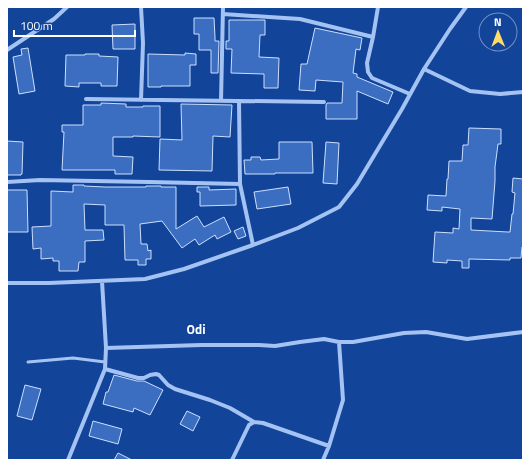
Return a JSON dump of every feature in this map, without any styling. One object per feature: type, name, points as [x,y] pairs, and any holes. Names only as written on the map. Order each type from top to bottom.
[{"type":"street","points":[[7,50],[54,19],[67,7]]},
{"type":"street","points":[[141,7],[143,43],[141,100]]},
{"type":"street","points":[[222,101],[224,7]]},
{"type":"street","points":[[378,7],[374,36],[367,63],[368,72],[372,78],[410,94]]},
{"type":"street","points":[[7,283],[145,280],[184,269],[253,245],[298,228],[340,207],[358,184],[424,69],[466,7]]},
{"type":"street","points":[[223,14],[300,19],[374,36]]},
{"type":"street","points":[[424,69],[470,91],[500,94],[523,92]]},
{"type":"street","points":[[86,99],[324,102]]},
{"type":"street","points":[[239,101],[240,184],[253,245]]},
{"type":"street","points":[[7,182],[40,180],[240,184]]},
{"type":"street","points":[[68,460],[105,369],[106,348],[102,280]]},
{"type":"street","points":[[106,348],[201,345],[275,346],[324,340],[353,342],[404,333],[426,332],[466,339],[523,332]]},
{"type":"street","points":[[323,460],[329,446],[343,400],[339,342]]},
{"type":"street","points":[[105,369],[138,378],[144,378],[156,374],[159,375],[174,389],[230,408],[254,422],[263,423],[329,446]]},
{"type":"street","points":[[232,460],[249,425],[254,422]]},
{"type":"lane","points":[[28,362],[73,358],[105,362]]},
{"type":"building","points":[[194,18],[214,18],[215,41],[219,41],[218,73],[211,73],[211,50],[199,50],[199,34],[194,34]]},
{"type":"building","points":[[229,20],[265,20],[265,35],[260,35],[259,57],[279,58],[278,88],[264,88],[264,74],[231,73],[232,49],[226,49],[226,41],[229,41]]},
{"type":"building","points":[[135,24],[135,49],[113,49],[112,25]]},
{"type":"building","points":[[315,28],[362,38],[360,50],[356,49],[353,73],[357,74],[357,77],[393,92],[388,104],[357,91],[357,119],[326,119],[327,103],[342,103],[343,82],[316,80],[315,91],[299,90],[301,64],[307,64]]},
{"type":"building","points":[[28,48],[35,91],[19,94],[13,57],[22,55],[21,49]]},
{"type":"building","points":[[185,53],[196,54],[196,65],[190,65],[190,86],[148,87],[148,54],[185,55]]},
{"type":"building","points":[[99,54],[99,56],[118,57],[117,86],[101,86],[101,83],[79,83],[79,87],[65,86],[66,55]]},
{"type":"building","points":[[101,103],[126,104],[126,107],[160,106],[160,137],[113,137],[113,156],[133,157],[132,174],[115,174],[115,170],[62,170],[64,132],[62,132],[62,125],[83,125],[83,105],[101,105]]},
{"type":"building","points":[[181,104],[232,105],[230,137],[213,136],[212,171],[159,170],[160,139],[182,140]]},
{"type":"building","points":[[469,128],[501,129],[501,144],[498,144],[495,167],[492,219],[471,218],[471,230],[510,232],[515,193],[512,192],[513,178],[523,179],[523,248],[522,247],[521,258],[510,258],[510,260],[469,259],[469,268],[462,268],[462,261],[447,260],[447,263],[433,262],[435,232],[453,233],[453,228],[459,229],[460,209],[442,207],[442,211],[427,210],[428,195],[446,196],[449,161],[462,161],[463,145],[468,145]]},
{"type":"building","points":[[7,141],[23,142],[21,175],[7,175]]},
{"type":"building","points":[[279,142],[312,142],[313,173],[245,174],[244,160],[251,160],[251,157],[260,157],[261,160],[279,159]]},
{"type":"building","points":[[326,142],[339,143],[337,184],[323,183]]},
{"type":"building","points":[[73,185],[105,187],[176,187],[176,229],[197,216],[204,227],[224,217],[231,232],[217,239],[215,235],[199,245],[195,239],[182,248],[162,221],[140,224],[141,244],[147,244],[148,251],[151,250],[151,259],[146,259],[146,265],[138,265],[138,260],[125,260],[124,225],[105,225],[105,205],[84,204],[85,230],[103,230],[104,240],[85,241],[85,262],[79,262],[78,271],[59,271],[59,261],[53,261],[53,258],[41,259],[41,248],[33,249],[32,227],[51,226],[51,191],[73,192]]},
{"type":"building","points":[[197,187],[209,187],[209,190],[236,189],[236,205],[200,206],[200,192],[197,192]]},
{"type":"building","points":[[288,187],[291,204],[257,209],[254,192]]},
{"type":"building","points":[[7,190],[27,190],[28,232],[7,232]]},
{"type":"building","points":[[243,227],[246,236],[238,239],[234,231]]},
{"type":"building","points":[[114,375],[137,381],[144,381],[163,390],[150,415],[134,408],[133,412],[103,404],[106,392],[108,392]]},
{"type":"building","points":[[25,385],[41,389],[32,420],[17,416]]},
{"type":"building","points":[[187,411],[200,417],[193,431],[180,424]]},
{"type":"building","points":[[93,421],[122,429],[118,444],[89,436]]},
{"type":"building","points":[[118,453],[132,460],[114,460]]},
{"type":"district","name":"Odi","points":[[196,329]]}]
